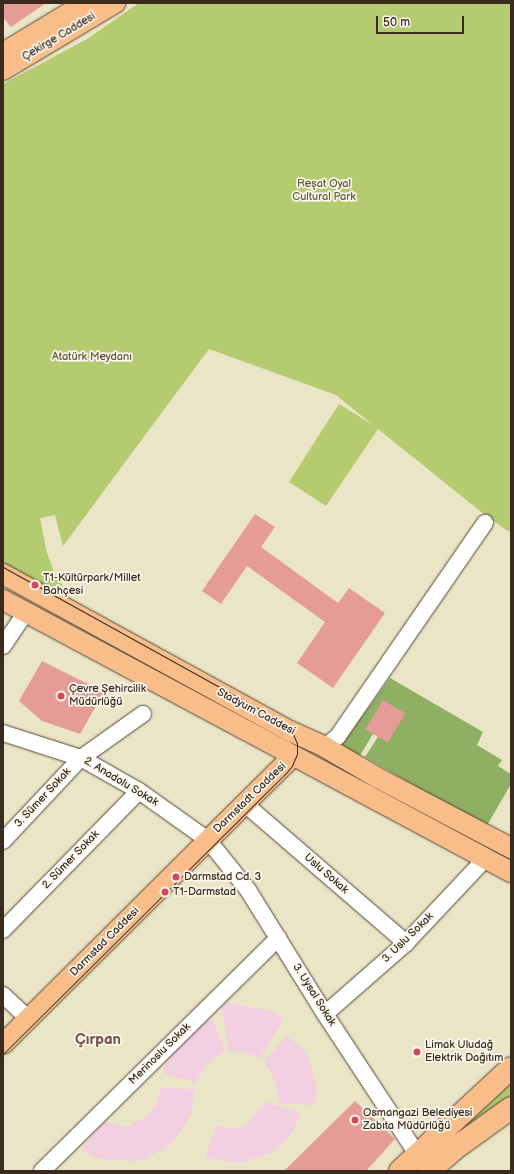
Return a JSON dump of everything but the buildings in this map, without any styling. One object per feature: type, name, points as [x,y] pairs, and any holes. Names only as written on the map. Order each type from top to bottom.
[{"type":"highway","points":[[423,1162],[511,1068]]},
{"type":"highway","points":[[400,1171],[454,1149],[511,1108]]},
{"type":"main road","name":"Çekirge Caddesi","points":[[3,53],[86,3]]},
{"type":"main road","name":"Çekirge Caddesi","points":[[3,70],[115,3]]},
{"type":"main road","name":"Stadyum Caddesi","points":[[3,574],[292,732],[325,747],[365,772],[511,848]]},
{"type":"main road","points":[[3,600],[511,872]]},
{"type":"main road","name":"Darmstadt Caddesi","points":[[208,840],[293,756]]},
{"type":"main road","name":"Darmstad Caddesi","points":[[3,1044],[208,840]]},
{"type":"street","points":[[325,747],[338,736],[485,523]]},
{"type":"street","points":[[3,646],[26,612]]},
{"type":"street","name":"3. Sümer Sokak","points":[[3,841],[81,758],[143,714]]},
{"type":"street","name":"2. Anadolu Sokak","points":[[3,733],[81,758],[139,791],[208,840]]},
{"type":"street","name":"2. Sümer Sokak","points":[[3,930],[139,791]]},
{"type":"street","name":"Uslu Sokak","points":[[245,804],[406,943]]},
{"type":"street","points":[[3,823],[22,821]]},
{"type":"street","name":"3. Uysal Sokak","points":[[208,840],[248,890],[325,1014],[423,1162]]},
{"type":"street","name":"3. Uslu Sokak","points":[[325,1014],[406,943],[486,858]]},
{"type":"street","name":"Merinoslu Sokak","points":[[42,1171],[278,938]]},
{"type":"street","points":[[3,996],[28,1018]]},
{"type":"shaded area","points":[[226,1003],[268,1010],[284,1019],[260,1058],[242,1051],[229,1052],[221,1005]]},
{"type":"shaded area","points":[[212,1019],[225,1051],[204,1067],[196,1083],[162,1073],[174,1050],[200,1024]]},
{"type":"shaded area","points":[[287,1036],[303,1049],[309,1059],[316,1085],[317,1096],[313,1105],[279,1103],[275,1081],[264,1061]]},
{"type":"shaded area","points":[[161,1088],[195,1089],[192,1113],[180,1133],[166,1148],[141,1160],[129,1161],[100,1159],[82,1151],[101,1121],[127,1127],[147,1116],[156,1104]]},
{"type":"shaded area","points":[[266,1102],[301,1114],[291,1134],[283,1143],[271,1153],[240,1163],[205,1158],[216,1126],[237,1129],[246,1125]]},
{"type":"green space","name":"Reşat Oyal Cultural Park","points":[[139,3],[511,3],[511,530],[508,531],[485,515],[378,429],[326,506],[289,482],[339,404],[373,425],[336,395],[209,349],[63,546],[55,515],[40,518],[47,553],[54,572],[63,586],[58,592],[3,563],[3,84],[87,39]]},
{"type":"green space","points":[[390,678],[483,732],[477,745],[502,760],[498,766],[511,774],[511,784],[486,827],[365,757],[378,737],[373,734],[359,757],[340,747]]},
{"type":"green space","points":[[511,1082],[511,1105],[426,1171],[416,1171]]},
{"type":"tram line","points":[[3,567],[283,722],[292,732],[297,743],[297,754],[292,766],[285,774],[3,1054]]},
{"type":"place","name":"T1-Kültürpark/Millet Bahçesi","points":[[35,585]]},
{"type":"place","name":"Çevre Şehircilik Müdürlüğü","points":[[61,696]]},
{"type":"place","name":"Darmstad Cd. 3","points":[[176,877]]},
{"type":"place","name":"T1-Darmstad","points":[[165,892]]},
{"type":"place","name":"Limak Uludağ Elektrik Dağıtım","points":[[417,1052]]},
{"type":"place","name":"Osmangazi Belediyesi Zabıta Müdürlüğü","points":[[355,1120]]},
{"type":"district","name":"Çırpan","points":[[98,1040]]},
{"type":"park label","name":"Atatürk Meydanı","points":[[92,357]]}]
